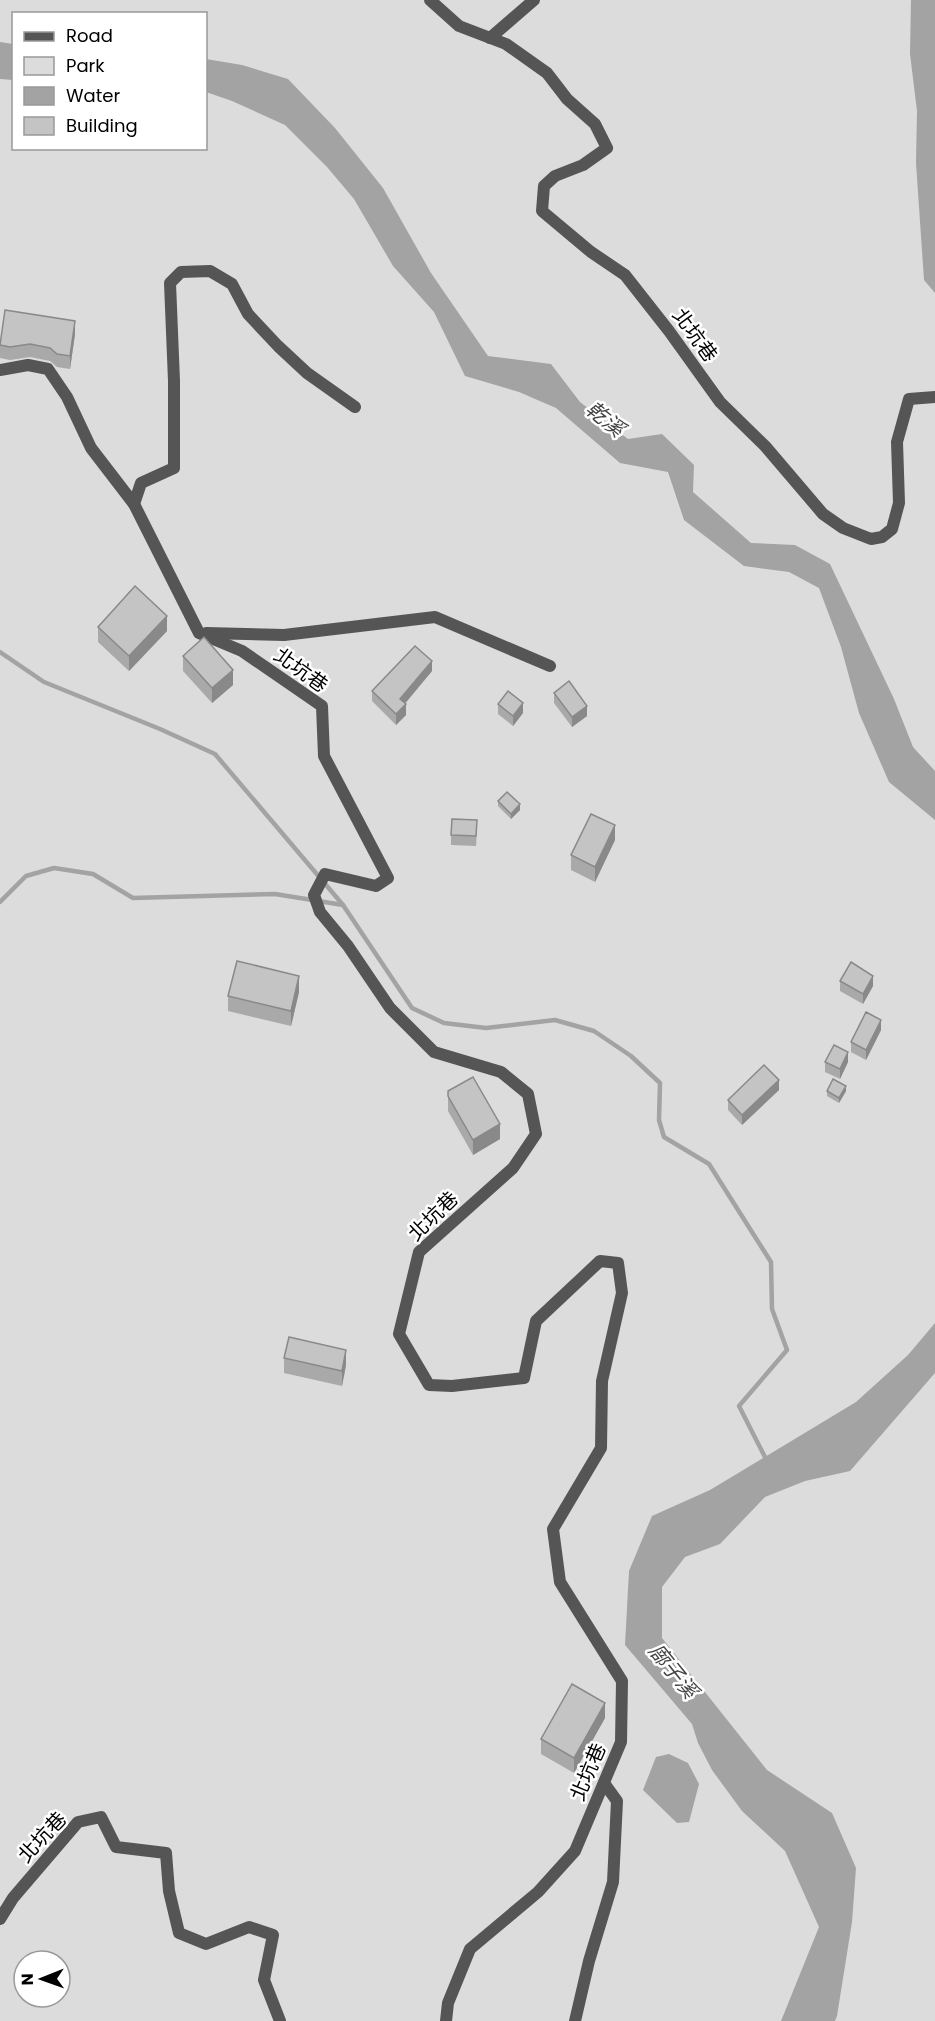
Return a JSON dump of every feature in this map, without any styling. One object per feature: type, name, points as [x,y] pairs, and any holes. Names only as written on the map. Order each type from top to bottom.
[{"type":"street","name":"北坑巷","points":[[430,0],[459,26],[506,44],[547,73],[567,99],[595,124],[607,148],[583,165],[555,176],[544,186],[542,211],[591,252],[625,275],[720,402],[765,446],[823,514],[843,528],[871,539],[882,537],[892,530],[900,502],[897,442],[909,399],[935,397]]},
{"type":"street","points":[[490,38],[534,0]]},
{"type":"street","points":[[134,504],[141,483],[174,468],[174,381],[170,282],[181,272],[210,272],[232,284],[248,314],[278,346],[307,373],[355,407]]},
{"type":"street","points":[[0,370],[28,365],[48,369],[67,397],[91,447],[134,504],[199,633],[284,634],[435,617],[550,666]]},
{"type":"street","name":"北坑巷","points":[[199,633],[242,651],[322,706],[324,756],[388,878],[376,886],[325,874],[314,895],[320,912],[348,946],[390,1008],[434,1052],[501,1072],[528,1094],[536,1134],[513,1168],[419,1252],[399,1334],[429,1385],[452,1386],[524,1378],[536,1321],[600,1261],[618,1263],[622,1293],[602,1381],[601,1448],[553,1529],[560,1582],[622,1681],[621,1742],[575,1851],[538,1892],[470,1949],[448,2003],[446,2021]]},
{"type":"street","points":[[575,2021],[589,1960],[613,1882],[617,1801],[604,1783]]},
{"type":"street","name":"北坑巷","points":[[0,1919],[13,1898],[78,1822],[101,1817],[116,1847],[166,1853],[169,1891],[180,1933],[206,1944],[249,1927],[273,1935],[264,1980],[280,2021]]},
{"type":"green space","points":[[0,0],[935,0],[935,2021],[0,2021]]},
{"type":"water","points":[[911,0],[935,0],[935,293],[924,280],[916,163],[917,111],[910,54]]},
{"type":"water","points":[[0,42],[12,44],[12,80],[0,79]]},
{"type":"water","points":[[207,59],[242,65],[288,79],[335,128],[383,188],[431,273],[488,356],[551,364],[580,402],[628,439],[662,434],[694,465],[693,492],[751,543],[795,545],[830,564],[894,699],[913,747],[935,771],[935,820],[889,782],[859,713],[841,647],[819,588],[789,572],[744,566],[684,520],[668,472],[620,463],[556,408],[519,392],[465,376],[434,312],[393,266],[354,199],[327,167],[285,125],[207,92]]},
{"type":"water","name":"廍子溪","points":[[935,1323],[935,1373],[850,1471],[805,1481],[765,1497],[720,1544],[685,1557],[662,1587],[662,1638],[767,1770],[832,1813],[856,1868],[852,1922],[835,2021],[781,2021],[819,1927],[785,1851],[742,1811],[712,1770],[698,1743],[692,1724],[625,1645],[629,1571],[652,1516],[710,1490],[856,1402],[908,1355]]},
{"type":"water","points":[[669,1754],[688,1763],[699,1784],[689,1822],[677,1823],[643,1790],[656,1757]]},
{"type":"building","points":[[5,310],[75,321],[70,356],[57,354],[50,348],[30,344],[10,347],[0,345]]},
{"type":"building","points":[[135,586],[167,616],[129,656],[98,627]]},
{"type":"building","points":[[204,637],[233,670],[212,688],[183,656]]},
{"type":"building","points":[[415,646],[432,661],[400,699],[406,704],[396,714],[372,691]]},
{"type":"building","points":[[569,681],[587,706],[572,717],[554,693]]},
{"type":"building","points":[[508,691],[523,703],[513,716],[498,704]]},
{"type":"building","points":[[507,792],[520,804],[511,814],[498,801]]},
{"type":"building","points":[[591,814],[615,825],[595,867],[571,855]]},
{"type":"building","points":[[452,819],[477,820],[476,836],[451,835]]},
{"type":"building","points":[[237,961],[299,976],[291,1011],[228,996]]},
{"type":"building","points":[[851,962],[873,976],[863,994],[840,981]]},
{"type":"building","points":[[866,1012],[881,1020],[866,1050],[851,1042]]},
{"type":"building","points":[[834,1045],[848,1052],[840,1069],[825,1062]]},
{"type":"building","points":[[764,1065],[779,1080],[742,1115],[728,1100]]},
{"type":"building","points":[[473,1077],[500,1124],[473,1140],[448,1096],[448,1091]]},
{"type":"building","points":[[833,1079],[846,1086],[839,1098],[827,1091]]},
{"type":"building","points":[[289,1337],[346,1350],[342,1371],[284,1358]]},
{"type":"building","points":[[572,1684],[605,1703],[574,1758],[541,1739]]},
{"type":"waterway","points":[[0,652],[44,682],[215,754],[343,905],[412,1008],[444,1023],[486,1028],[555,1020],[594,1031],[631,1056],[660,1083],[659,1120],[664,1137],[709,1164],[771,1262],[772,1309],[787,1350],[739,1406],[767,1461]]},
{"type":"waterway","points":[[0,902],[26,876],[54,868],[93,874],[133,898],[275,894],[343,905]]},
{"type":"water label","name":"乾溪","points":[[605,419]]}]
